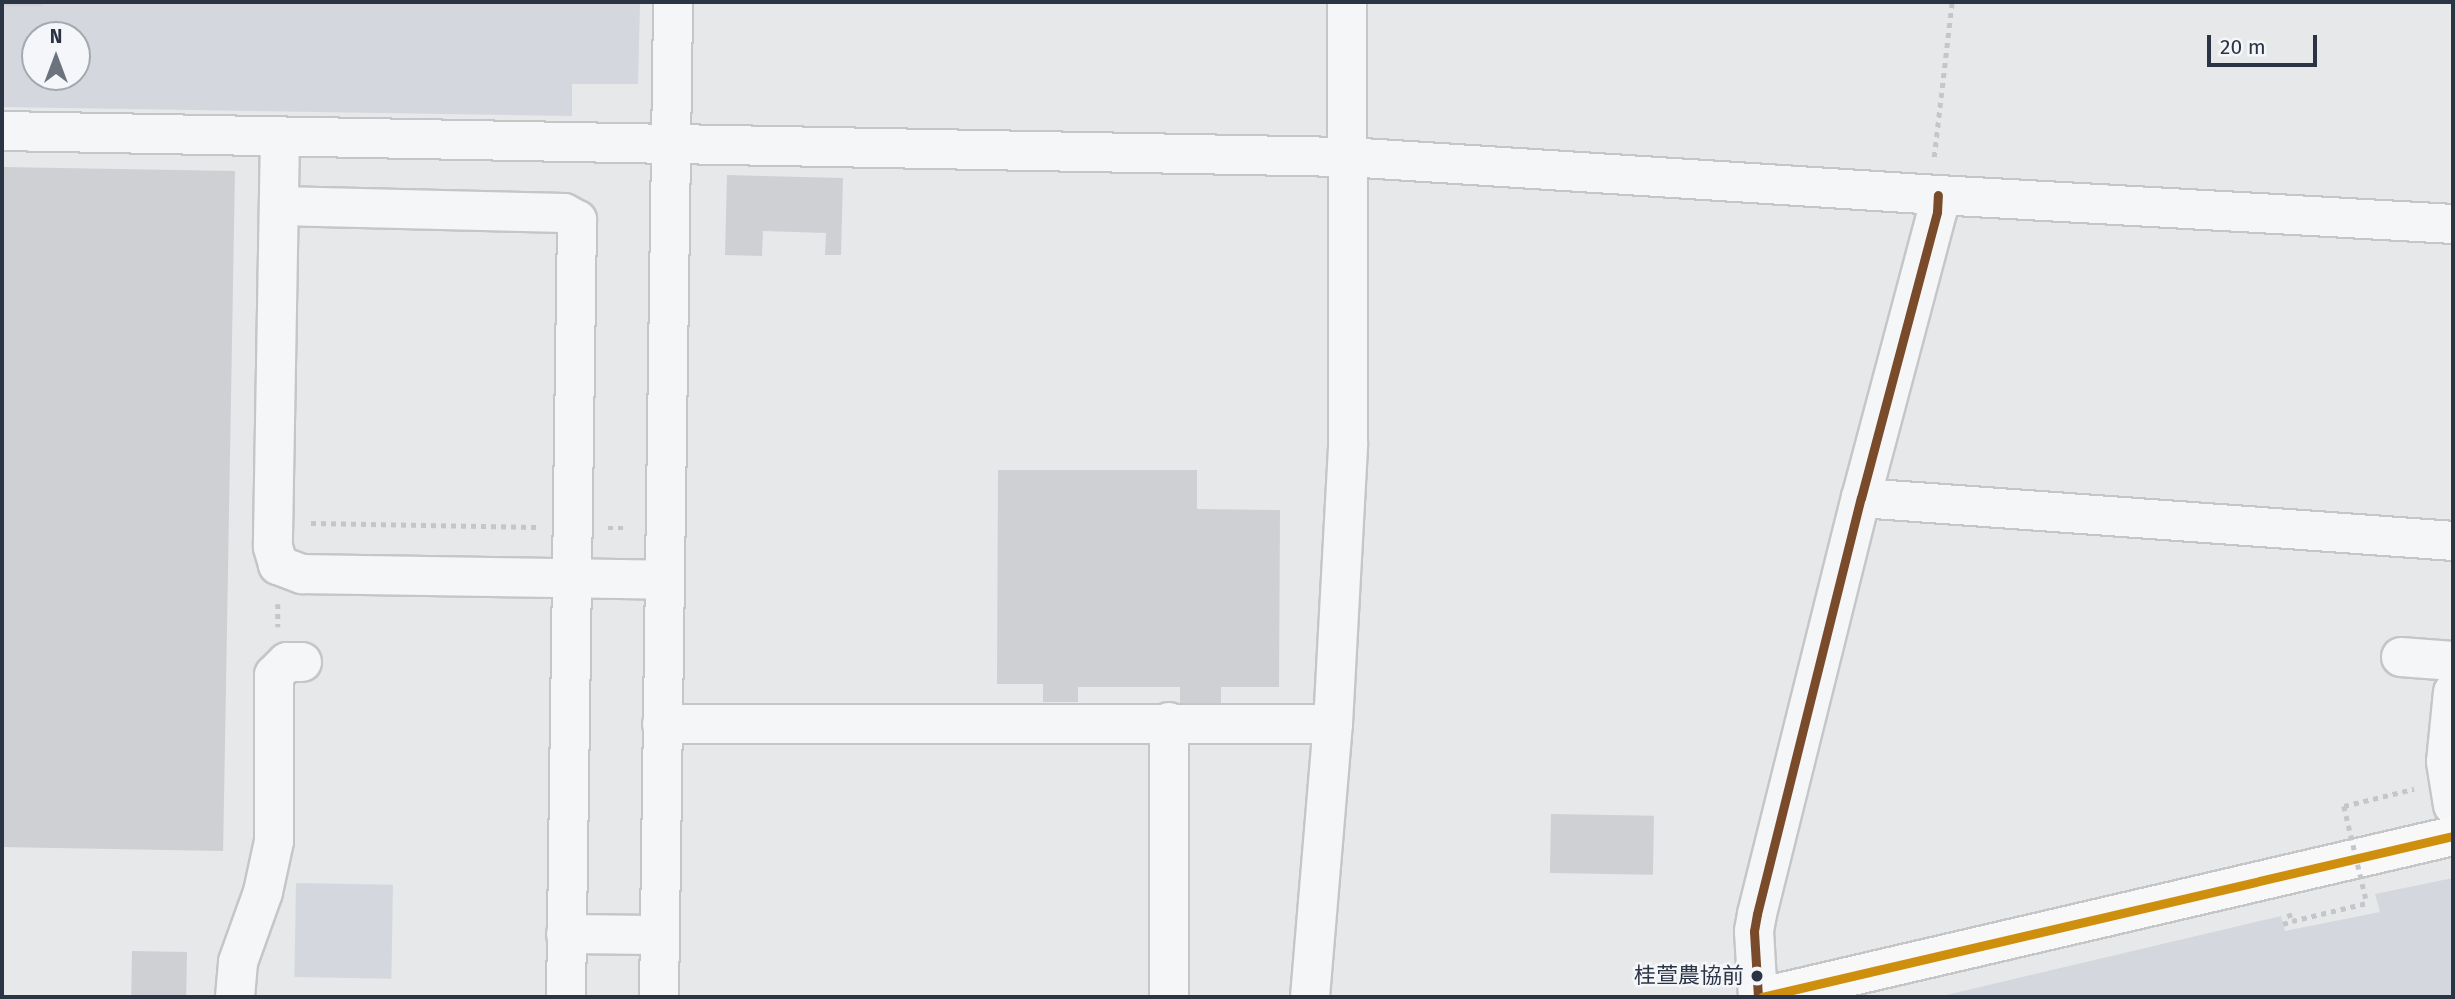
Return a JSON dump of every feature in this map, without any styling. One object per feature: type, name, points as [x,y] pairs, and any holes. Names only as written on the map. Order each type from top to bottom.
[{"type":"main road","points":[[1760,997],[2453,836]]},
{"type":"street","points":[[659,997],[673,2]]},
{"type":"street","points":[[1310,997],[1333,724],[1348,443],[1347,2]]},
{"type":"street","points":[[2,131],[1347,157],[1938,195],[2453,224]]},
{"type":"street","points":[[280,136],[273,523],[273,547],[278,565],[302,574],[664,580]]},
{"type":"street","points":[[1760,997],[1754,931],[1757,914],[1861,498],[1937,212],[1938,195]]},
{"type":"street","points":[[279,206],[564,213],[577,220],[566,997]]},
{"type":"street","points":[[1861,498],[2453,541]]},
{"type":"street","points":[[2401,657],[2453,661]]},
{"type":"street","points":[[235,997],[238,962],[263,892],[274,841],[274,675],[290,664]]},
{"type":"street","points":[[2453,692],[2446,762],[2453,805]]},
{"type":"street","points":[[1169,722],[1169,997]]},
{"type":"street","points":[[662,724],[1333,724]]},
{"type":"street","points":[[566,934],[659,935]]},
{"type":"path","points":[[1938,195],[1933,163],[1952,2]]},
{"type":"path","points":[[273,523],[636,528]]},
{"type":"path","points":[[278,565],[290,664]]},
{"type":"path","points":[[2283,924],[2367,904],[2344,806],[2402,793]]},
{"type":"path","points":[[2287,905],[2292,921]]},
{"type":"shaded area","points":[[2,2],[640,2],[638,84],[572,84],[572,116],[2,107]]},
{"type":"shaded area","points":[[2453,878],[2453,997],[1938,997],[2281,916],[2285,931],[2380,912],[2375,894]]},
{"type":"shaded area","points":[[296,883],[393,885],[391,979],[294,977]]},
{"type":"building","points":[[2,2],[43,2],[43,6],[2,6]]},
{"type":"building","points":[[2,167],[235,171],[223,851],[2,847]]},
{"type":"building","points":[[727,175],[843,178],[841,255],[825,255],[826,233],[763,231],[762,256],[725,255]]},
{"type":"building","points":[[998,470],[1197,470],[1197,509],[1280,510],[1279,687],[1221,687],[1221,703],[1180,703],[1180,687],[1078,687],[1078,702],[1043,702],[1043,684],[997,684]]},
{"type":"building","points":[[1551,814],[1654,816],[1653,875],[1550,873]]},
{"type":"building","points":[[132,951],[187,952],[186,997],[131,997]]},
{"type":"transit line","points":[[1758,997],[1754,931],[1757,914],[1861,498],[1937,212],[1938,195]]},
{"type":"transit line","points":[[1762,997],[2453,836]]},
{"type":"place","name":"桂萱農協前","points":[[1757,976]]}]
